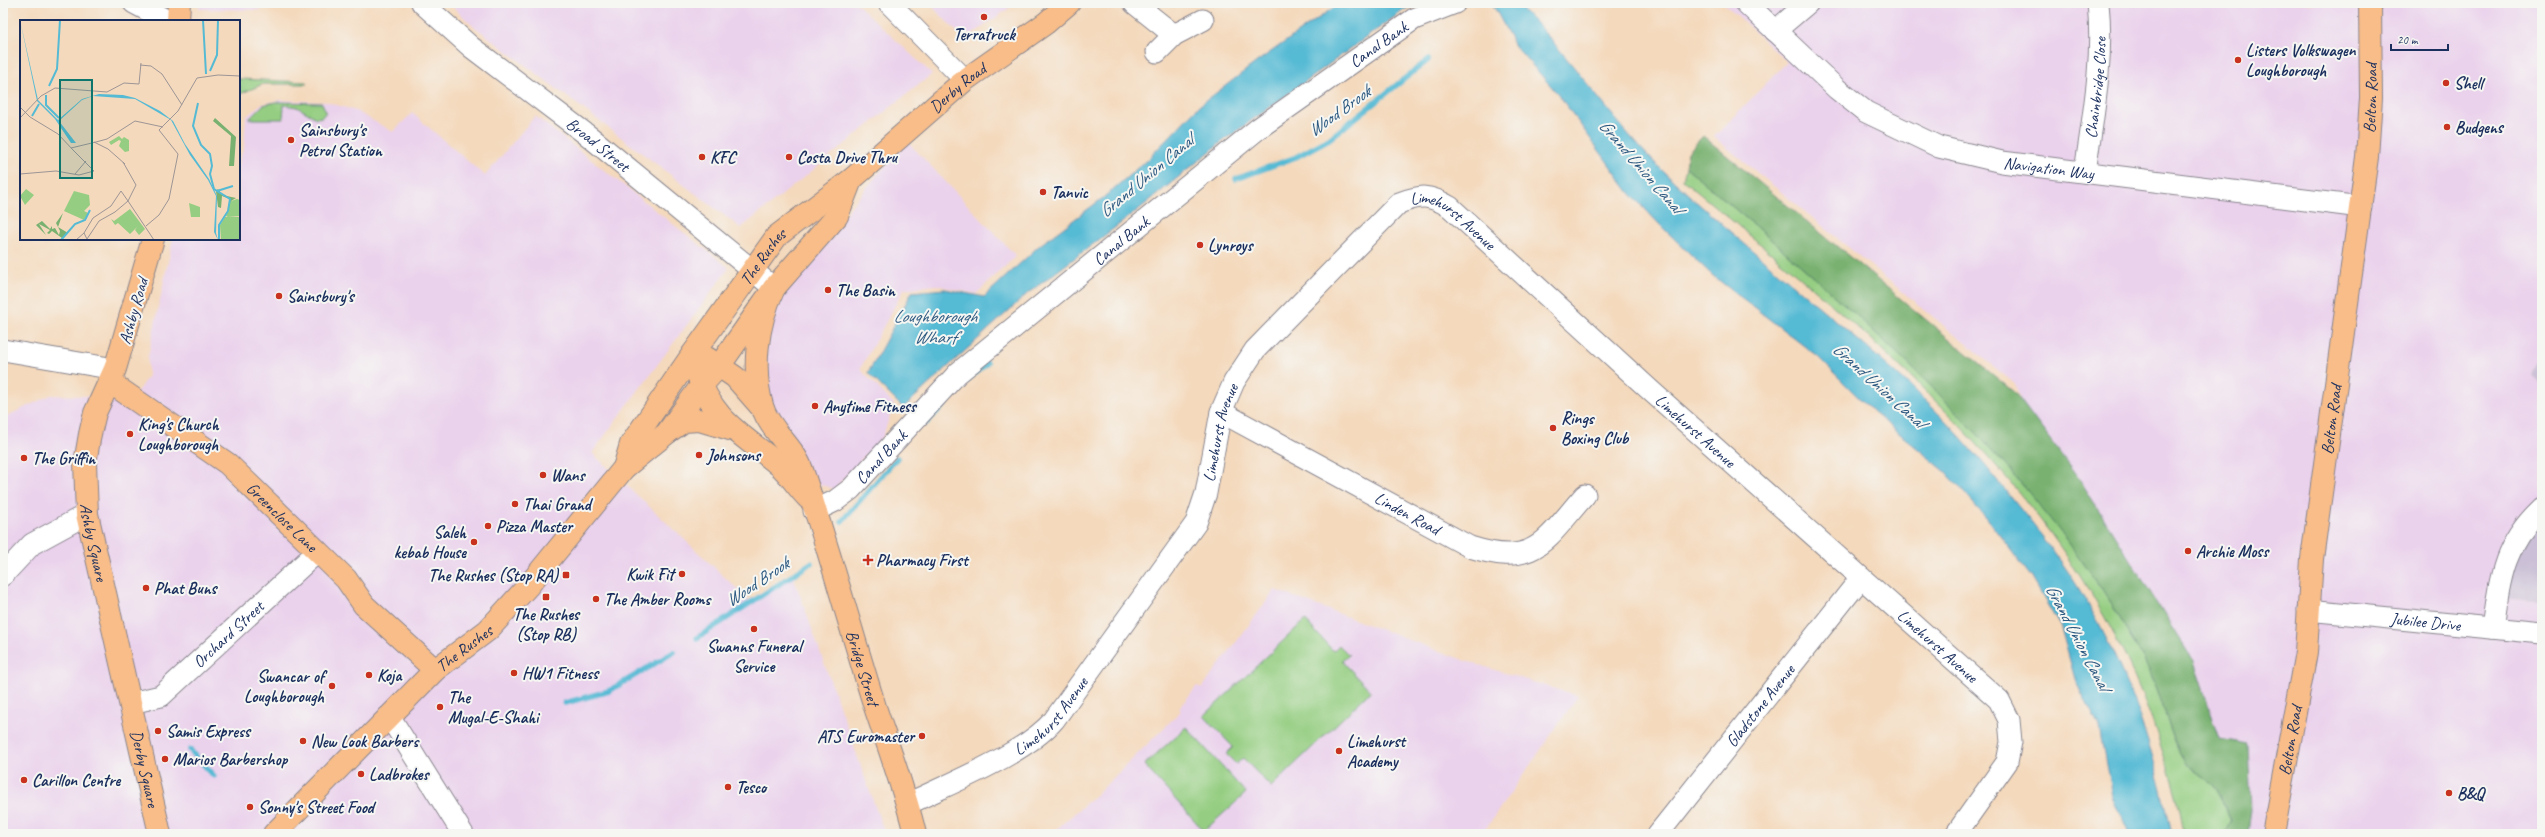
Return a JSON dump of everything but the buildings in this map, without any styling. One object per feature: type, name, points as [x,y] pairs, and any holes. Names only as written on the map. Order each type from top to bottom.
[{"type":"main road","points":[[178,3],[178,20]]},
{"type":"main road","name":"Derby Road","points":[[852,179],[965,80],[1046,23],[1069,3]]},
{"type":"main road","name":"Belton Road","points":[[2273,834],[2306,652],[2312,560],[2368,157],[2371,98],[2370,3]]},
{"type":"main road","name":"The Rushes","points":[[624,468],[631,444],[692,355],[777,236],[852,179]]},
{"type":"main road","name":"The Rushes","points":[[274,834],[435,670],[488,630],[528,586],[624,468],[667,433],[701,386],[720,365],[774,288],[836,216],[852,179]]},
{"type":"main road","name":"Ashby Road","points":[[113,376],[153,240]]},
{"type":"main road","name":"Bridge Street","points":[[774,288],[767,302],[756,358],[763,409],[801,468],[908,804],[916,834]]},
{"type":"main road","points":[[692,355],[704,356],[720,365],[735,378],[763,409]]},
{"type":"main road","name":"Bridge Street","points":[[692,355],[701,386],[709,402],[733,430],[781,467],[813,506]]},
{"type":"main road","name":"Ashby Square","points":[[113,376],[95,413],[90,434],[85,463],[87,514],[131,703]]},
{"type":"main road","name":"Greenclose Lane","points":[[113,376],[228,464],[346,579],[364,605],[435,670]]},
{"type":"main road","points":[[667,433],[684,421],[699,420],[733,430]]},
{"type":"main road","name":"Derby Square","points":[[131,703],[160,834]]},
{"type":"street","points":[[134,3],[166,20]]},
{"type":"street","name":"Broad Street","points":[[422,3],[472,47],[590,137],[774,288]]},
{"type":"street","points":[[889,3],[965,80]]},
{"type":"street","points":[[1134,3],[1174,35]]},
{"type":"street","name":"Canal Bank","points":[[813,506],[835,501],[851,489],[958,373],[1259,128],[1414,19],[1455,3]]},
{"type":"street","name":"Navigation Way","points":[[1746,3],[1837,89],[1866,112],[1939,147],[2002,162],[2361,207]]},
{"type":"street","points":[[1775,31],[1808,3]]},
{"type":"street","name":"Chainbridge Close","points":[[2085,172],[2098,82],[2101,26],[2098,3]]},
{"type":"street","points":[[1156,52],[1174,35],[1203,20]]},
{"type":"street","name":"Limehurst Avenue","points":[[908,804],[1022,747],[1044,732],[1196,523],[1206,493],[1221,412],[1234,382],[1255,350],[1398,203],[1416,197],[1435,198],[1450,207],[1645,386],[1999,700],[2009,720],[2011,742],[2007,762],[1956,834]]},
{"type":"street","points":[[3,350],[113,376]]},
{"type":"street","name":"Linden Road","points":[[1221,412],[1470,546],[1486,552],[1504,556],[1519,554],[1540,546],[1585,495]]},
{"type":"street","points":[[2493,628],[2500,579],[2505,561],[2522,531],[2542,508]]},
{"type":"street","points":[[3,574],[32,544],[87,514]]},
{"type":"street","name":"Orchard Street","points":[[131,703],[161,696],[317,552]]},
{"type":"street","name":"Gladstone Avenue","points":[[1658,834],[1861,578]]},
{"type":"street","name":"Jubilee Drive","points":[[2308,610],[2542,633]]},
{"type":"street","points":[[388,717],[396,727],[463,834]]},
{"type":"shaded area","points":[[199,3],[263,3],[260,10],[199,9]]},
{"type":"shaded area","points":[[449,3],[856,3],[932,74],[741,228],[471,24]]},
{"type":"shaded area","points":[[929,3],[1016,3],[973,34],[959,34]]},
{"type":"shaded area","points":[[1724,3],[2542,3],[2542,352],[2531,374],[2542,383],[2542,496],[2505,539],[2492,596],[2542,601],[2542,834],[2236,834],[2044,473],[2015,384],[1714,137],[1787,62]]},
{"type":"shaded area","points":[[280,100],[327,102],[356,111],[393,132],[412,113],[485,176],[535,116],[729,268],[592,453],[749,600],[792,573],[885,834],[3,834],[3,418],[51,395],[113,397],[137,392],[148,376],[148,357],[173,240],[240,240],[240,158],[244,148],[246,117],[261,104]]},
{"type":"shaded area","points":[[908,142],[1016,256],[976,294],[936,285],[904,289],[860,369],[894,404],[883,436],[834,489],[813,482],[766,392],[765,336],[780,300],[826,237],[879,173]]},
{"type":"shaded area","points":[[2542,352],[2542,383],[2531,374]]},
{"type":"shaded area","points":[[2542,496],[2542,601],[2491,596],[2505,539]]},
{"type":"shaded area","name":"Limehurst Academy","points":[[1275,590],[1463,660],[1578,696],[1482,834],[1051,834],[1099,792],[1181,711],[1179,708],[1197,686],[1202,688]]},
{"type":"green space","points":[[240,79],[306,82],[307,84],[263,84],[240,94]]},
{"type":"green space","points":[[276,102],[322,103],[326,112],[322,117],[316,118],[297,107],[284,105],[283,119],[249,119],[263,105]]},
{"type":"green space","points":[[1703,136],[2015,393],[2080,480],[2194,662],[2220,740],[2248,745],[2251,809],[2248,834],[2225,834],[2231,822],[2218,790],[2210,781],[2189,765],[2181,755],[2173,737],[2154,681],[2143,659],[2102,590],[2058,529],[2011,472],[1961,417],[1909,364],[1799,264],[1686,167],[1688,152]]},
{"type":"green space","points":[[1686,167],[1855,313],[1909,364],[1961,417],[2011,472],[2058,529],[2102,590],[2143,659],[2154,681],[2173,737],[2181,755],[2189,765],[2210,781],[2218,790],[2231,823],[2225,834],[2184,834],[2177,800],[2164,755],[2125,656],[2080,575],[2025,500],[1964,430],[1897,363],[1755,239],[1683,180]]},
{"type":"green space","points":[[1305,620],[1333,651],[1339,645],[1349,655],[1342,661],[1371,691],[1271,787],[1243,758],[1236,764],[1226,754],[1233,747],[1204,716]]},
{"type":"green space","points":[[1186,727],[1246,793],[1204,831],[1144,765]]},
{"type":"water","points":[[1340,3],[1417,3],[1404,10],[1223,141],[1133,214],[1027,294],[903,408],[868,373],[912,292],[945,289],[984,297],[1040,245],[1103,198],[1148,159],[1199,106],[1258,61]]},
{"type":"water","name":"Grand Union Canal","points":[[1492,3],[1516,3],[1555,44],[1627,133],[1666,174],[1733,234],[1903,379],[1945,420],[1992,474],[2069,573],[2104,634],[2133,699],[2145,732],[2172,834],[2129,834],[2112,796],[2099,728],[2075,679],[2061,628],[2032,578],[1987,519],[1946,472],[1872,411],[1817,356],[1712,275],[1662,227],[1630,193],[1558,94],[1515,46]]},
{"type":"waterway","name":"Wood Brook","points":[[1236,179],[1296,157],[1329,139],[1428,60]]},
{"type":"waterway","name":"Wood Brook","points":[[926,423],[971,376],[987,363]]},
{"type":"waterway","name":"Wood Brook","points":[[842,521],[897,458]]},
{"type":"waterway","name":"Wood Brook","points":[[697,638],[811,563]]},
{"type":"waterway","name":"Wood Brook","points":[[565,703],[609,691],[674,652]]},
{"type":"waterway","name":"Wood Brook","points":[[190,750],[214,776]]},
{"type":"place","name":"Terratruck","points":[[984,17]]},
{"type":"place","name":"Listers Volkswagen Loughborough","points":[[2238,60]]},
{"type":"place","name":"Shell","points":[[2446,83]]},
{"type":"place","name":"Budgens","points":[[2447,127]]},
{"type":"place","name":"Sainsbury's Petrol Station","points":[[291,140]]},
{"type":"place","name":"KFC","points":[[702,157]]},
{"type":"place","name":"Costa Drive Thru","points":[[789,157]]},
{"type":"place","name":"Tanvic","points":[[1043,192]]},
{"type":"place","name":"Lynroys","points":[[1200,245]]},
{"type":"place","name":"The Basin","points":[[828,290]]},
{"type":"place","name":"Sainsbury's","points":[[279,296]]},
{"type":"place","name":"Anytime Fitness","points":[[815,406]]},
{"type":"place","name":"Rings Boxing Club","points":[[1553,428]]},
{"type":"place","name":"King's Church Loughborough","points":[[130,434]]},
{"type":"place","name":"Johnsons","points":[[699,455]]},
{"type":"place","name":"The Griffin","points":[[24,458]]},
{"type":"place","name":"Wans","points":[[543,475]]},
{"type":"place","name":"Thai Grand","points":[[515,504]]},
{"type":"place","name":"Pizza Master","points":[[488,526]]},
{"type":"place","name":"Saleh kebab House","points":[[474,542]]},
{"type":"place","name":"Archie Moss","points":[[2188,551]]},
{"type":"place","name":"Pharmacy First","points":[[868,560]]},
{"type":"place","name":"Kwik Fit","points":[[682,574]]},
{"type":"place","name":"The Rushes (Stop RA)","points":[[566,575]]},
{"type":"place","name":"Phat Buns","points":[[146,588]]},
{"type":"place","name":"The Rushes (Stop RB)","points":[[546,597]]},
{"type":"place","name":"The Amber Rooms","points":[[596,599]]},
{"type":"place","name":"Swanns Funeral Service","points":[[754,629]]},
{"type":"place","name":"HW1 Fitness","points":[[514,673]]},
{"type":"place","name":"Koja","points":[[369,675]]},
{"type":"place","name":"Swancar of Loughborough","points":[[332,686]]},
{"type":"place","name":"The Mugal-E-Shahi","points":[[440,707]]},
{"type":"place","name":"Samis Express","points":[[158,731]]},
{"type":"place","name":"ATS Euromaster","points":[[922,736]]},
{"type":"place","name":"New Look Barbers","points":[[303,741]]},
{"type":"place","name":"Limehurst Academy","points":[[1339,751]]},
{"type":"place","name":"Marios Barbershop","points":[[165,759]]},
{"type":"place","name":"Ladbrokes","points":[[361,774]]},
{"type":"place","name":"Carillon Centre","points":[[24,780]]},
{"type":"place","name":"Tesco","points":[[728,787]]},
{"type":"place","name":"B&Q","points":[[2449,793]]},
{"type":"place","name":"Sonny's Street Food","points":[[250,807]]},
{"type":"water label","name":"Loughborough Wharf","points":[[935,326]]}]
